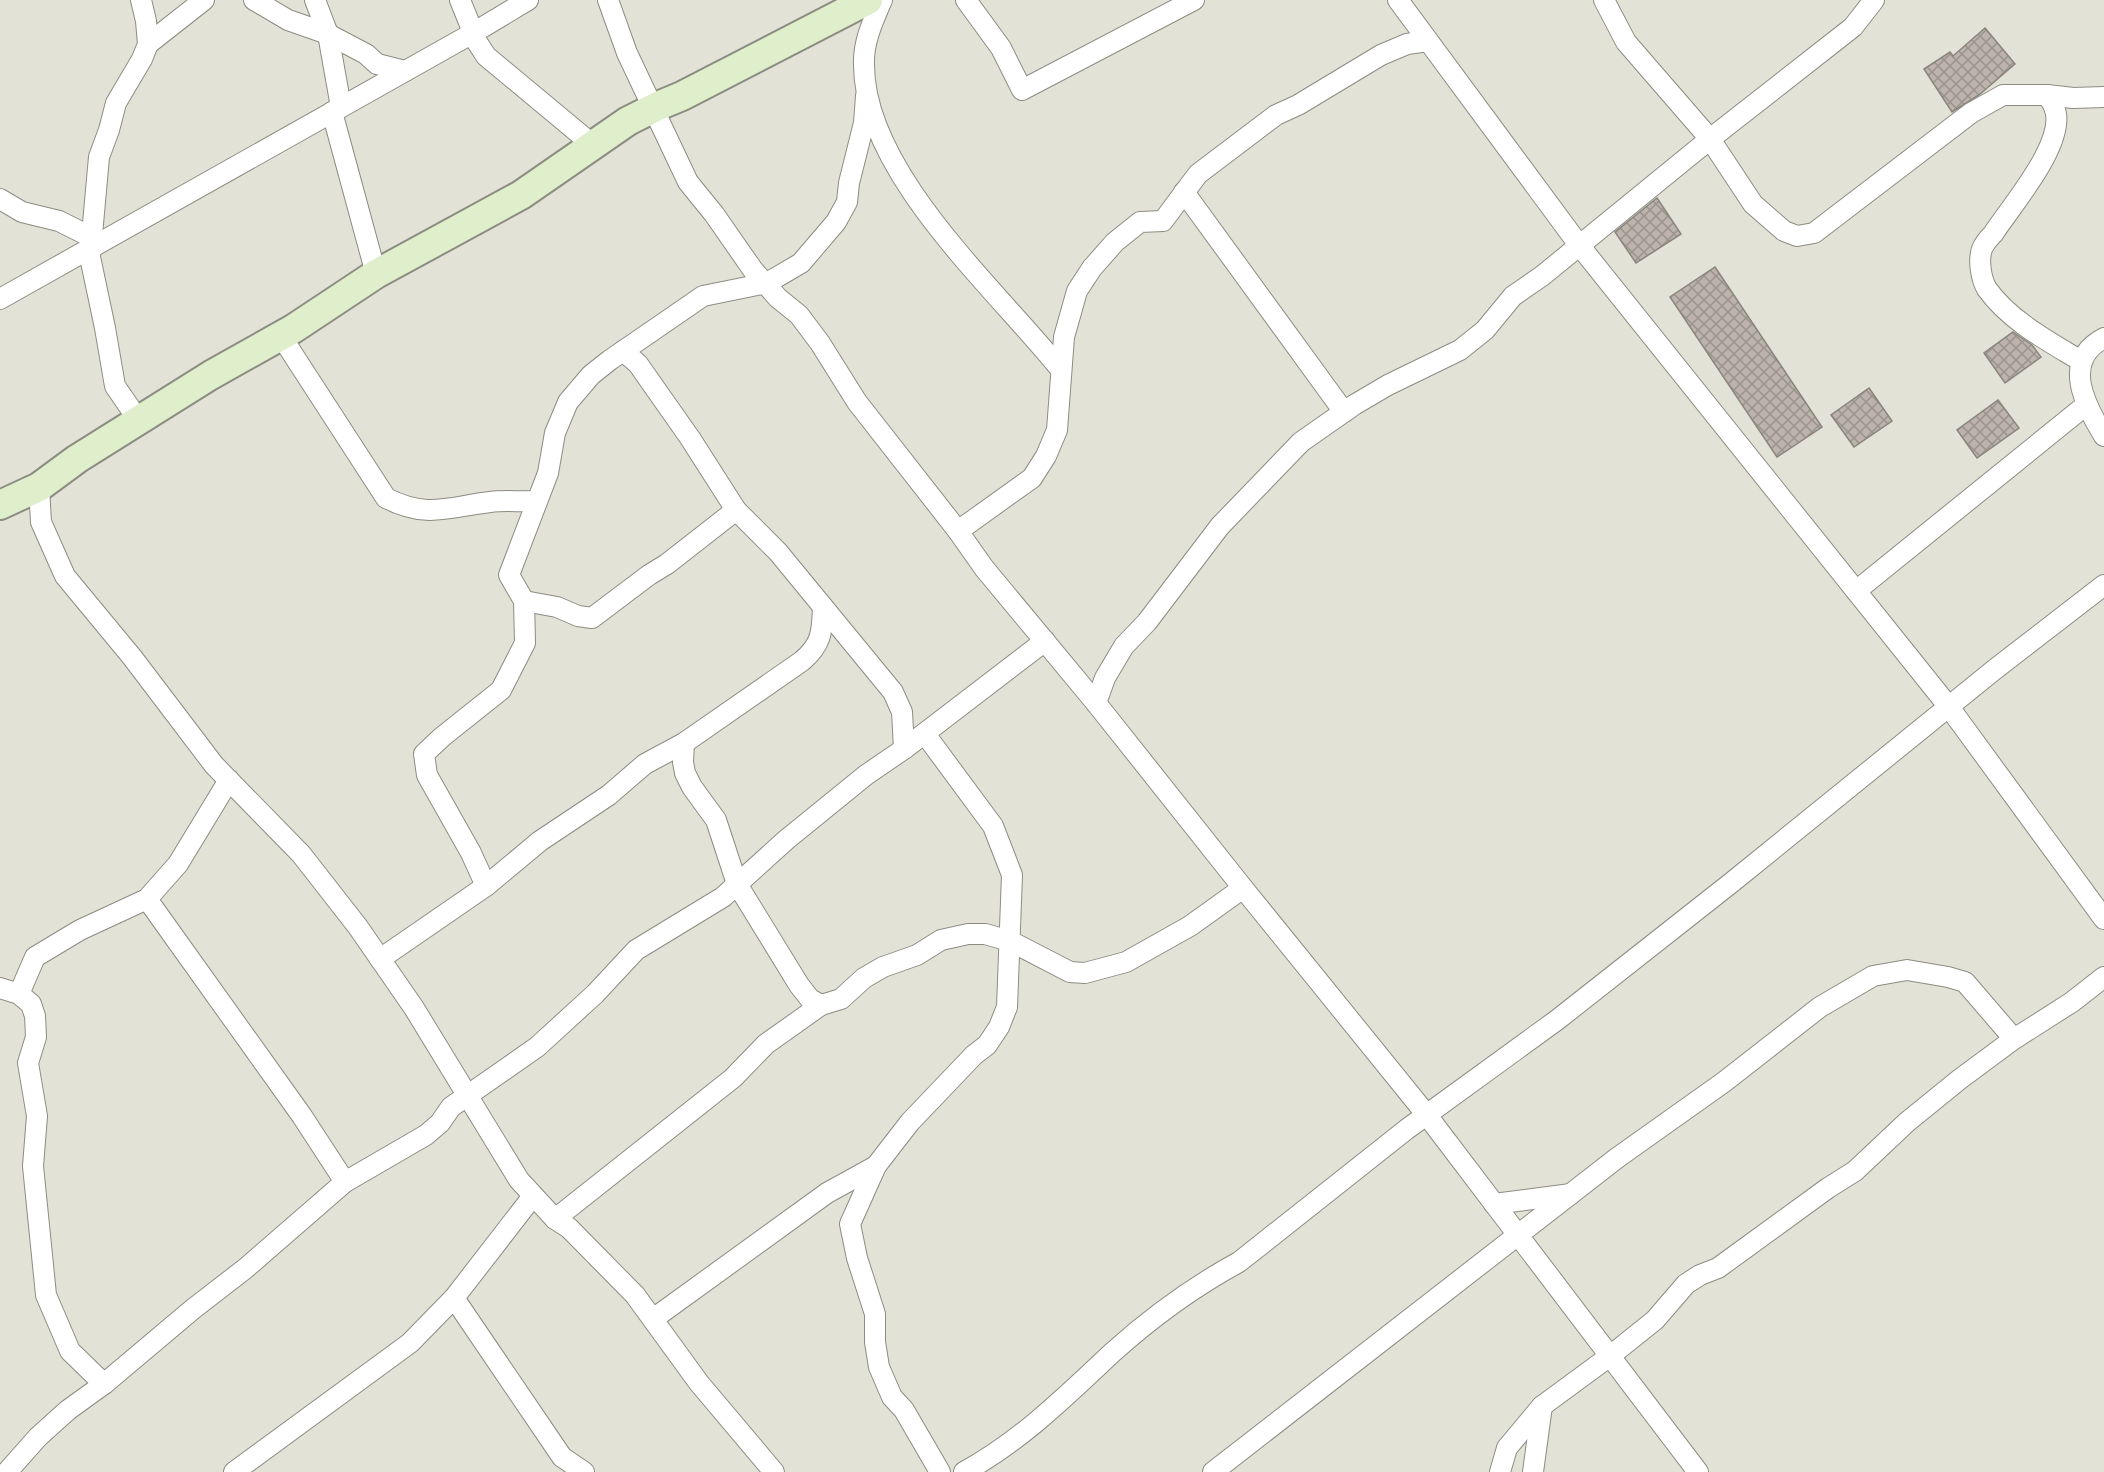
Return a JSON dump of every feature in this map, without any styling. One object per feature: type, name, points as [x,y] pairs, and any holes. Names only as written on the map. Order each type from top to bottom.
[{"type":"street","points":[[139,422],[115,386],[90,257],[99,157],[116,103],[142,59],[148,44],[141,0]]},
{"type":"street","points":[[148,44],[204,0]]},
{"type":"street","points":[[254,0],[288,20],[328,34],[366,54],[376,64],[405,71]]},
{"type":"street","points":[[315,0],[328,34],[336,110],[376,274]]},
{"type":"street","points":[[460,0],[473,33],[486,56],[593,145]]},
{"type":"street","points":[[0,299],[91,243],[336,110],[528,0]]},
{"type":"street","points":[[608,0],[627,53],[688,182],[714,214],[753,270],[778,298],[799,315],[857,402],[958,531],[984,568],[1096,703],[1426,1114],[1698,1472]]},
{"type":"street","points":[[0,506],[39,487],[77,459],[211,375],[281,336],[376,274],[521,195],[628,121],[682,96],[868,0]]},
{"type":"street","points":[[486,886],[471,852],[427,775],[424,754],[501,690],[525,643],[524,601],[509,575],[548,473],[555,433],[568,402],[591,375],[703,296],[767,283],[801,263],[836,222],[847,202],[851,172],[864,123],[866,96],[863,64],[867,38],[882,0]]},
{"type":"street","points":[[966,0],[1001,48],[1022,90],[1194,0]]},
{"type":"street","points":[[1398,0],[1579,245],[1949,707],[2104,919]]},
{"type":"street","points":[[1604,0],[1626,42],[1710,139],[1753,204],[1784,231],[1797,236],[1814,233],[1971,113],[2003,95],[2104,97]]},
{"type":"street","points":[[1096,703],[1116,657],[1148,622],[1220,526],[1301,442],[1388,385],[1460,350],[1485,330],[1513,296],[1542,276],[1710,139],[1853,27],[1874,0]]},
{"type":"street","points":[[958,531],[1032,478],[1046,456],[1057,430],[1065,337],[1077,291],[1092,268],[1115,242],[1140,222],[1163,221],[1198,174],[1276,115],[1298,105],[1381,55],[1407,44],[1428,40]]},
{"type":"street","points":[[2047,95],[2055,108],[2057,122],[2053,144],[2038,170],[1982,249],[1980,266],[1986,287],[2001,304],[2025,326],[2080,361]]},
{"type":"street","points":[[866,96],[879,131],[919,202],[937,228],[1061,370]]},
{"type":"street","points":[[1184,192],[1344,412]]},
{"type":"street","points":[[0,199],[22,212],[59,221],[91,243]]},
{"type":"street","points":[[281,336],[386,498],[405,508],[427,510],[458,508],[491,502],[537,501]]},
{"type":"street","points":[[2104,338],[2095,343],[2080,361],[2080,379],[2086,405],[2104,436]]},
{"type":"street","points":[[623,351],[638,364],[690,438],[736,510],[747,523],[762,534],[893,692],[902,712],[904,749]]},
{"type":"street","points":[[1856,591],[2086,405]]},
{"type":"street","points":[[39,487],[41,522],[65,576],[132,657],[214,765],[302,854],[414,1008],[519,1180],[555,1219],[570,1228],[635,1294],[699,1383],[774,1472]]},
{"type":"street","points":[[524,601],[592,618],[667,564],[736,510]]},
{"type":"street","points":[[964,1472],[988,1459],[1050,1412],[1114,1351],[1171,1304],[1239,1262],[1426,1114],[1566,1012],[2104,585]]},
{"type":"street","points":[[380,959],[486,886],[540,841],[609,795],[645,764],[684,742],[813,651],[822,633],[824,608]]},
{"type":"street","points":[[7,1472],[38,1437],[68,1410],[246,1268],[345,1182],[426,1135],[440,1124],[451,1107],[537,1047],[595,994],[636,950],[723,897],[786,840],[866,775],[925,734],[1045,641]]},
{"type":"street","points":[[925,734],[993,826],[1012,875],[1007,1007],[999,1027],[987,1045],[974,1055],[910,1122],[876,1166],[850,1224],[857,1258],[875,1314],[875,1342],[879,1367],[892,1397],[904,1410],[940,1472]]},
{"type":"street","points":[[684,742],[685,774],[716,820],[737,884],[799,985],[810,999],[821,1005]]},
{"type":"street","points":[[19,994],[35,957],[80,930],[147,900],[178,864],[229,780]]},
{"type":"street","points":[[555,1219],[733,1078],[766,1044],[821,1005],[841,999],[864,978],[883,967],[917,955],[941,940],[968,934],[985,934],[1010,941],[1071,972],[1085,973],[1126,962],[1190,926],[1243,888]]},
{"type":"street","points":[[147,900],[302,1116],[345,1182]]},
{"type":"street","points":[[1213,1472],[1617,1158],[1724,1082],[1820,1008],[1873,976],[1907,970],[1965,982],[2014,1039]]},
{"type":"street","points":[[1500,1472],[1507,1448],[1542,1406],[1655,1320],[1686,1284],[1718,1268],[1855,1171],[1907,1122],[1960,1079],[2014,1039],[2072,1002],[2104,977]]},
{"type":"street","points":[[0,988],[19,994],[31,1004],[35,1016],[36,1037],[28,1063],[37,1116],[33,1166],[46,1295],[70,1351],[104,1383]]},
{"type":"street","points":[[653,1319],[827,1193],[876,1166]]},
{"type":"street","points":[[1494,1204],[1571,1194]]},
{"type":"street","points":[[234,1472],[410,1342],[454,1298],[533,1196]]},
{"type":"street","points":[[454,1298],[561,1457],[584,1472]]},
{"type":"street","points":[[1533,1472],[1542,1406]]},
{"type":"building","points":[[1985,28],[2015,64],[1979,95],[1952,112],[1924,69],[1950,52],[1953,56]]},
{"type":"building","points":[[1657,198],[1681,234],[1636,263],[1615,232]]},
{"type":"building","points":[[1715,267],[1822,427],[1777,457],[1670,297]]},
{"type":"building","points":[[2013,332],[2032,345],[2041,357],[2005,383],[1984,353]]},
{"type":"building","points":[[1869,388],[1892,421],[1854,447],[1831,415]]},
{"type":"building","points":[[1998,400],[2019,428],[1977,458],[1957,430]]}]
